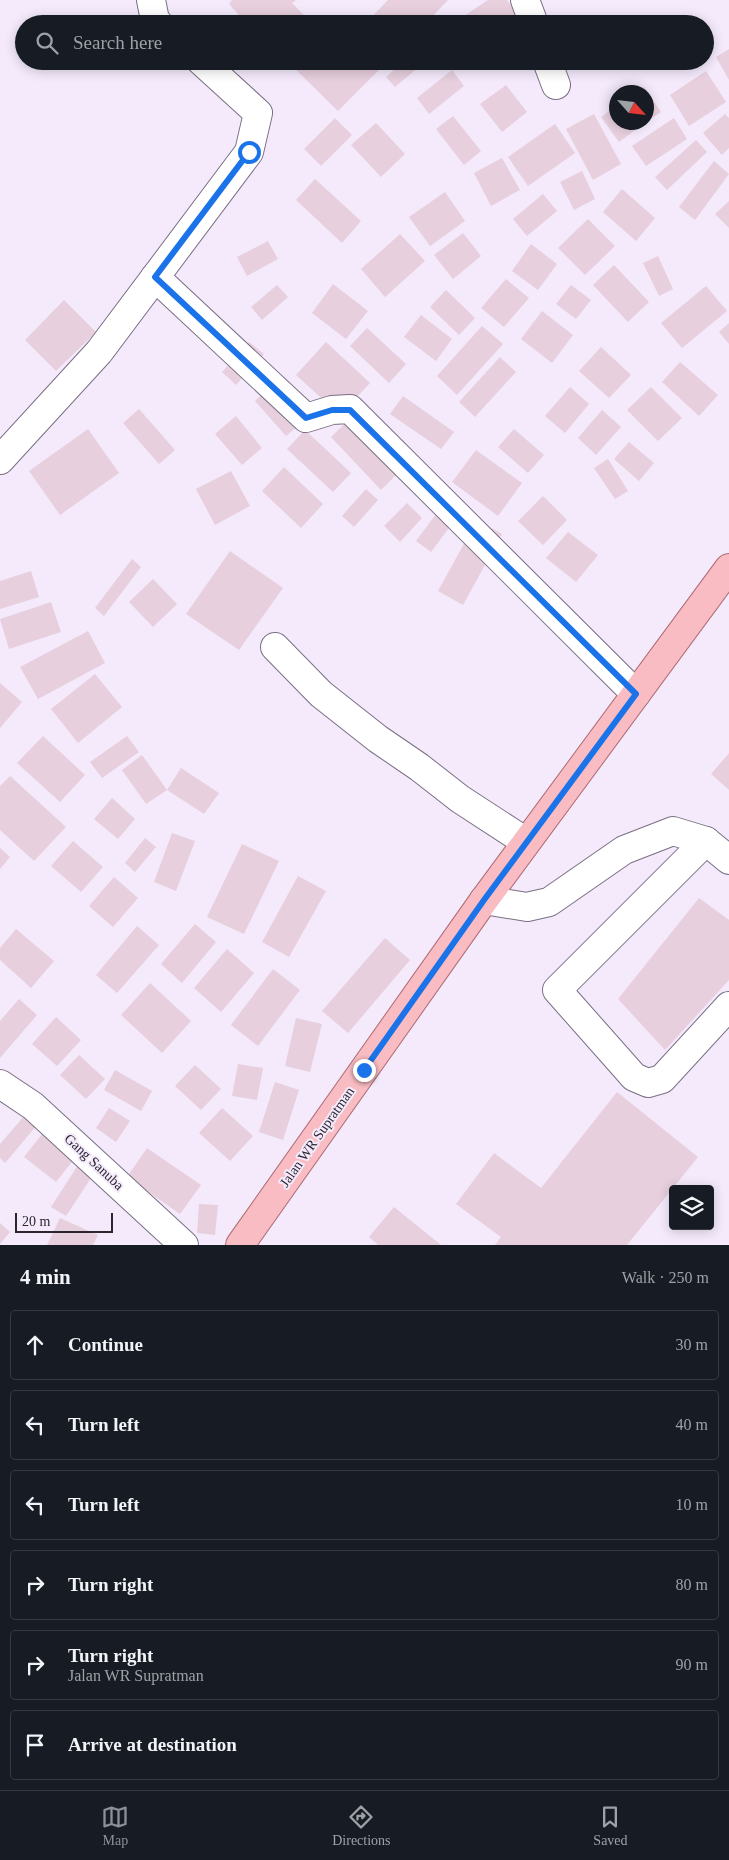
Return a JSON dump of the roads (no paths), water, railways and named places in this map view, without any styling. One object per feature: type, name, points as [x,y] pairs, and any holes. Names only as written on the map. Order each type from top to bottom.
[{"type":"main road","name":"Jalan WR Supratman","points":[[240,1245],[484,900],[729,568]]},
{"type":"street","points":[[151,0],[154,15]]},
{"type":"street","points":[[525,0],[531,15]]},
{"type":"street","points":[[0,460],[99,352],[249,152],[258,112],[211,70]]},
{"type":"street","points":[[155,277],[306,418],[332,410],[350,410],[636,694]]},
{"type":"street","points":[[274,646],[321,694],[378,739],[419,767],[460,799],[526,842]]},
{"type":"street","points":[[484,900],[527,908],[549,902],[624,850],[673,830],[706,841],[729,860]]},
{"type":"street","points":[[706,841],[557,990],[634,1077],[648,1083],[662,1079],[729,1006]]},
{"type":"street","name":"Gang Sanuba","points":[[0,1084],[33,1106],[184,1245]]}]
